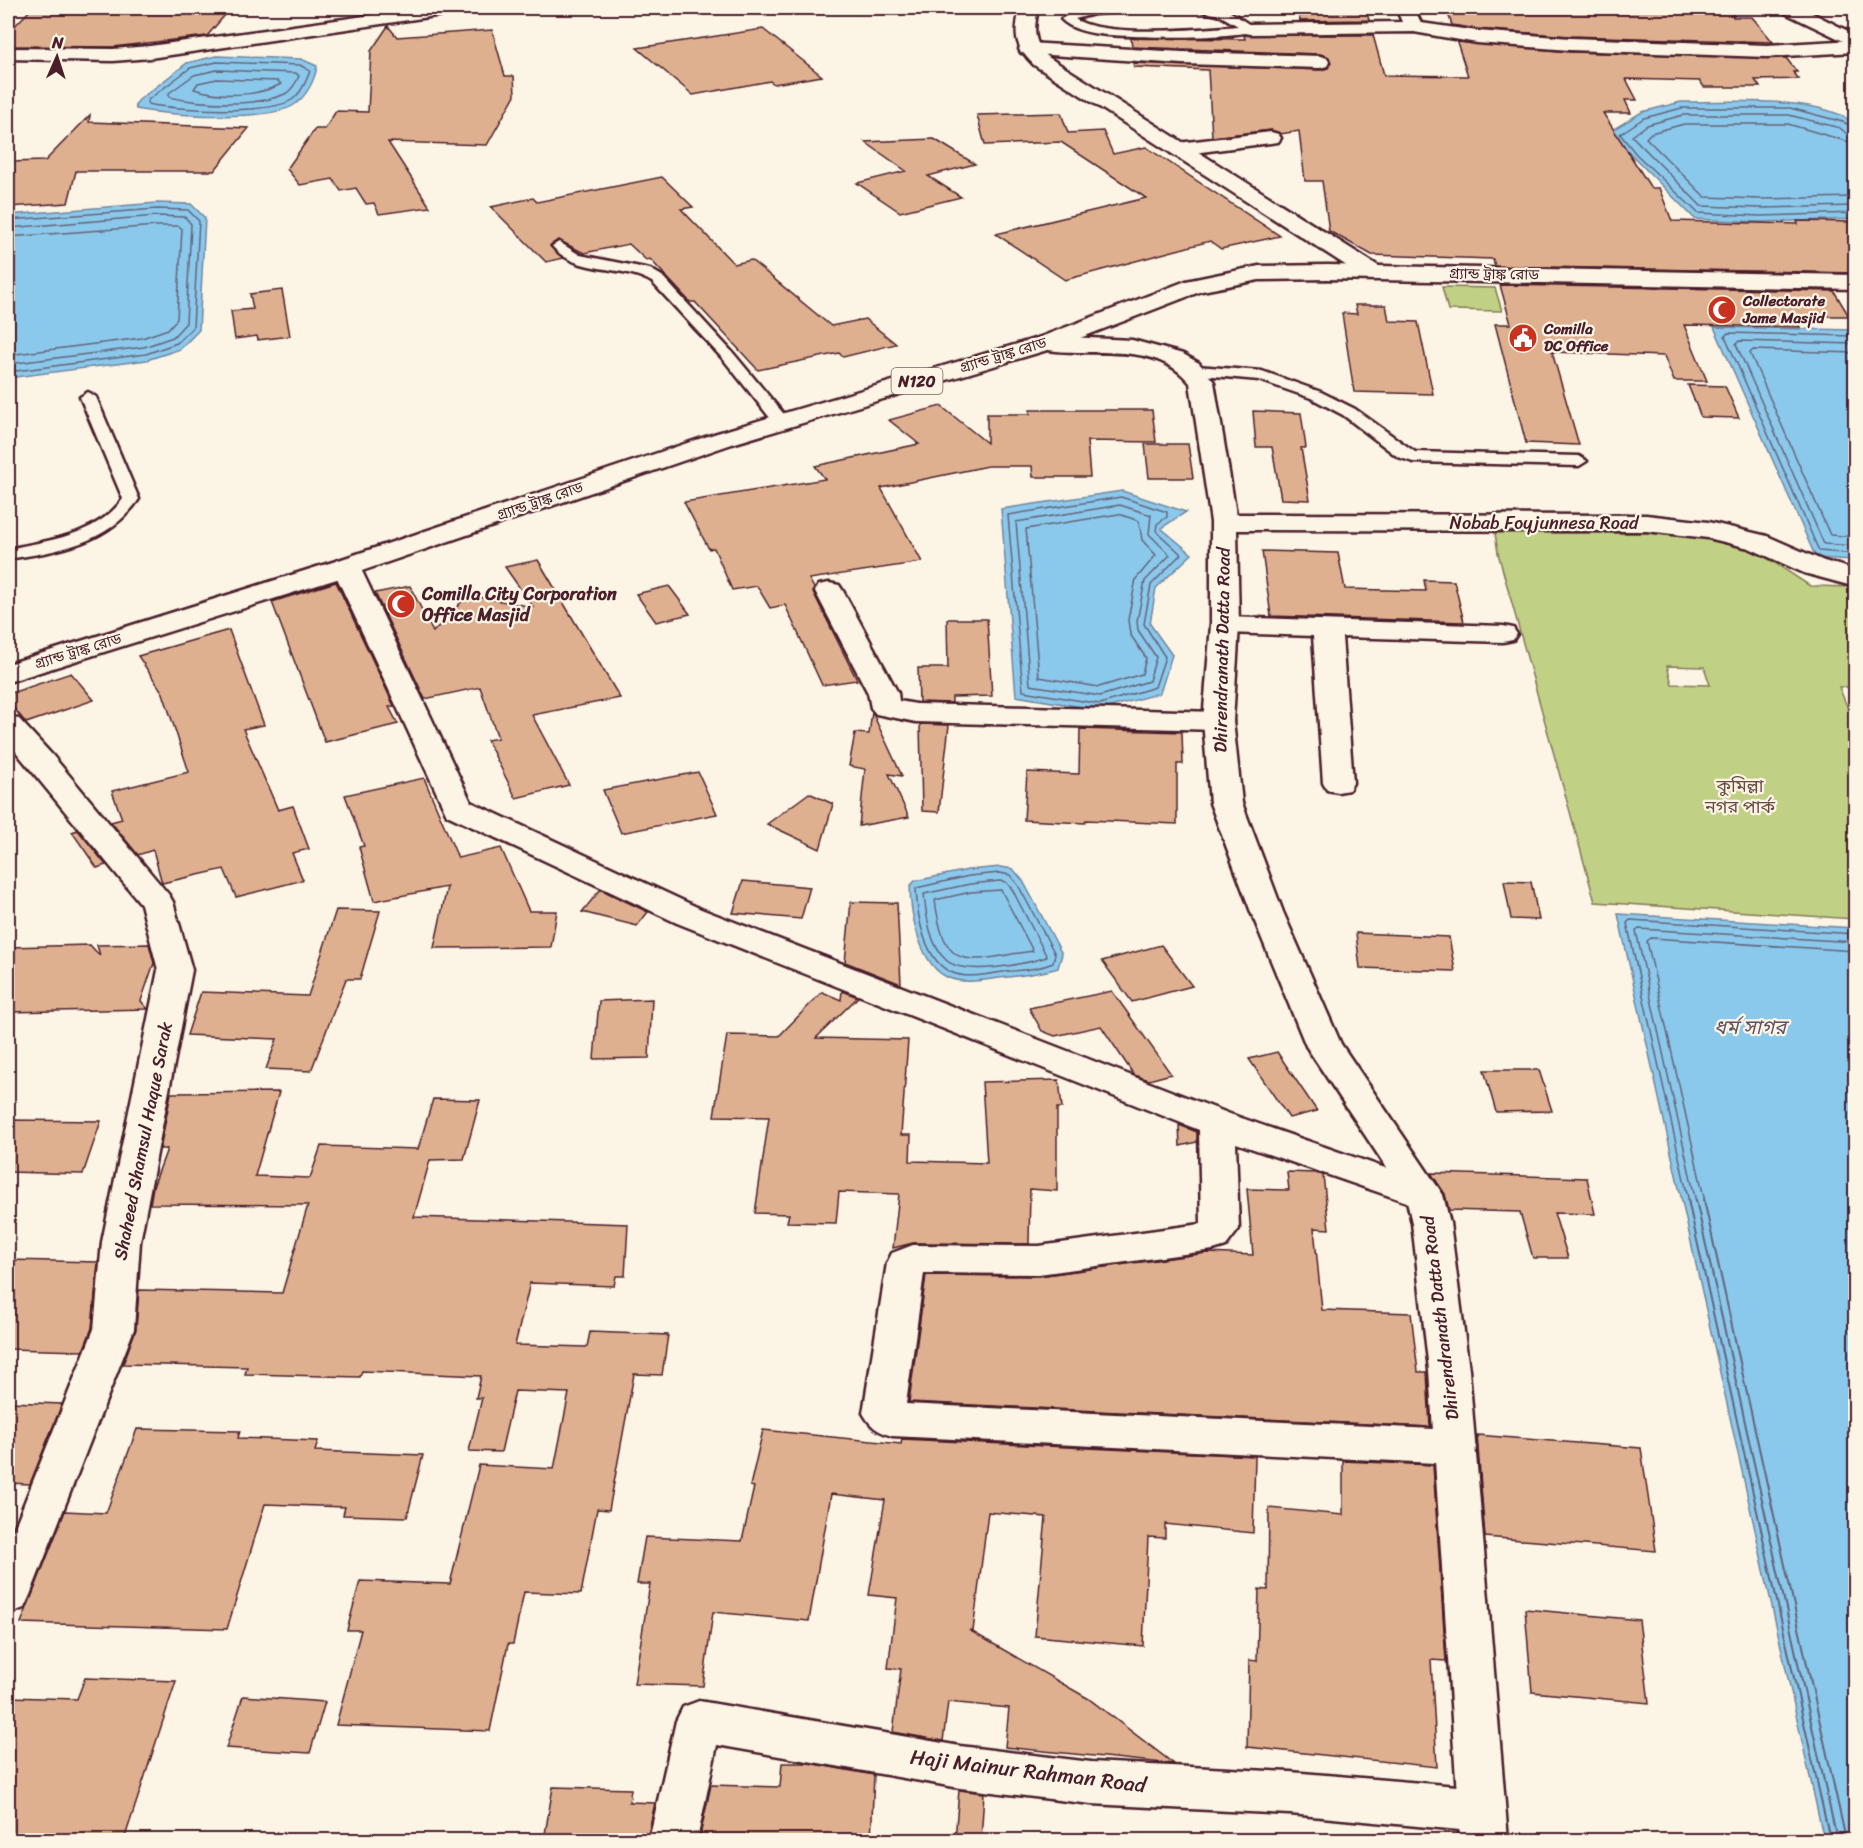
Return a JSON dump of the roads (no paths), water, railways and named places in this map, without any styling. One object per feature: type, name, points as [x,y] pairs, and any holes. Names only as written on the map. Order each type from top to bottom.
[{"type":"main road","points":[[8,54],[103,56],[141,53],[453,8]]},
{"type":"main road","points":[[1029,8],[1024,40],[1028,50],[1041,61],[1372,272]]},
{"type":"main road","points":[[1405,8],[1414,27]]},
{"type":"main road","points":[[1789,8],[1856,44]]},
{"type":"main road","points":[[1810,8],[1856,31]]},
{"type":"main road","points":[[1250,29],[1414,27],[1477,37],[1570,44],[1767,51],[1856,44]]},
{"type":"main road","points":[[1028,50],[1320,62]]},
{"type":"main road","points":[[1178,149],[1271,138]]},
{"type":"main road","name":"গ্র্যান্ড ট্রাঙ্ক রোড","points":[[8,673],[346,567],[780,421],[1046,343],[1213,280],[1259,273],[1372,272],[1856,282]]},
{"type":"main road","points":[[1046,343],[1123,346],[1178,360],[1196,371]]},
{"type":"main road","name":"Dhirendranath Datta Road","points":[[1196,371],[1202,382],[1224,522],[1225,625],[1218,721],[1226,803],[1267,912],[1324,1046],[1424,1195],[1431,1223],[1455,1447],[1482,1826]]},
{"type":"main road","name":"Nobab Foyjunnesa Road","points":[[1224,522],[1646,523],[1708,530],[1758,542],[1814,567],[1856,579]]},
{"type":"main road","points":[[346,567],[458,808],[689,916],[1217,1124],[1424,1195]]},
{"type":"main road","points":[[829,591],[883,693],[886,708],[916,713],[1218,721]]},
{"type":"main road","points":[[1225,625],[1503,634]]},
{"type":"main road","points":[[1328,628],[1338,783]]},
{"type":"main road","name":"Shaheed Shamsul Haque Sarak","points":[[8,725],[42,762],[157,902],[175,970],[121,1242],[114,1329],[8,1595]]},
{"type":"main road","points":[[1217,1124],[1220,1229],[1213,1236],[1039,1260],[913,1259],[906,1263],[884,1413],[887,1418],[1455,1447]]},
{"type":"main road","name":"Haji Mainur Rahman Road","points":[[673,1840],[699,1721],[960,1767],[1091,1783],[1290,1792],[1482,1826]]},
{"type":"lane","points":[[1202,8],[1226,13],[1250,29],[1114,33],[1075,27],[1067,20],[1083,12],[1102,10],[1202,8]]},
{"type":"lane","points":[[560,246],[576,258],[645,272],[657,279],[729,357],[780,421]]},
{"type":"lane","points":[[1196,371],[1241,372],[1262,376],[1316,395],[1349,412],[1404,454],[1413,457],[1579,460]]},
{"type":"lane","points":[[8,554],[85,537],[109,524],[124,512],[131,499],[88,397]]},
{"type":"water","points":[[216,56],[301,59],[317,66],[312,82],[302,98],[294,105],[281,110],[263,114],[217,116],[136,109],[135,105],[139,100],[187,63]]},
{"type":"water","points":[[1747,101],[1797,104],[1820,108],[1840,115],[1855,124],[1855,219],[1760,222],[1695,219],[1609,132],[1642,112],[1681,102]]},
{"type":"water","points":[[157,203],[191,204],[205,218],[199,330],[180,349],[147,360],[8,378],[8,215]]},
{"type":"water","points":[[1714,327],[1855,330],[1855,560],[1816,558]]},
{"type":"water","points":[[1122,491],[1186,512],[1161,528],[1192,554],[1156,588],[1150,624],[1172,655],[1160,693],[1100,710],[1016,696],[1001,509]]},
{"type":"water","points":[[1001,867],[1013,869],[1023,881],[1062,954],[1058,968],[1029,975],[980,980],[961,981],[949,978],[939,972],[924,951],[915,924],[910,886],[915,881],[968,870]]},
{"type":"water","name":"ধর্ম সাগর","points":[[1618,914],[1855,928],[1855,1840],[1824,1840]]},
{"type":"place","name":"Collectorate Jame Masjid","points":[[1722,310]]},
{"type":"place","name":"Comilla DC Office","points":[[1523,338]]},
{"type":"place","name":"Comilla City Corporation Office Masjid","points":[[401,604]]},
{"type":"park label","name":"কুমিল্লা নগর পার্ক","points":[[1740,796]]}]
